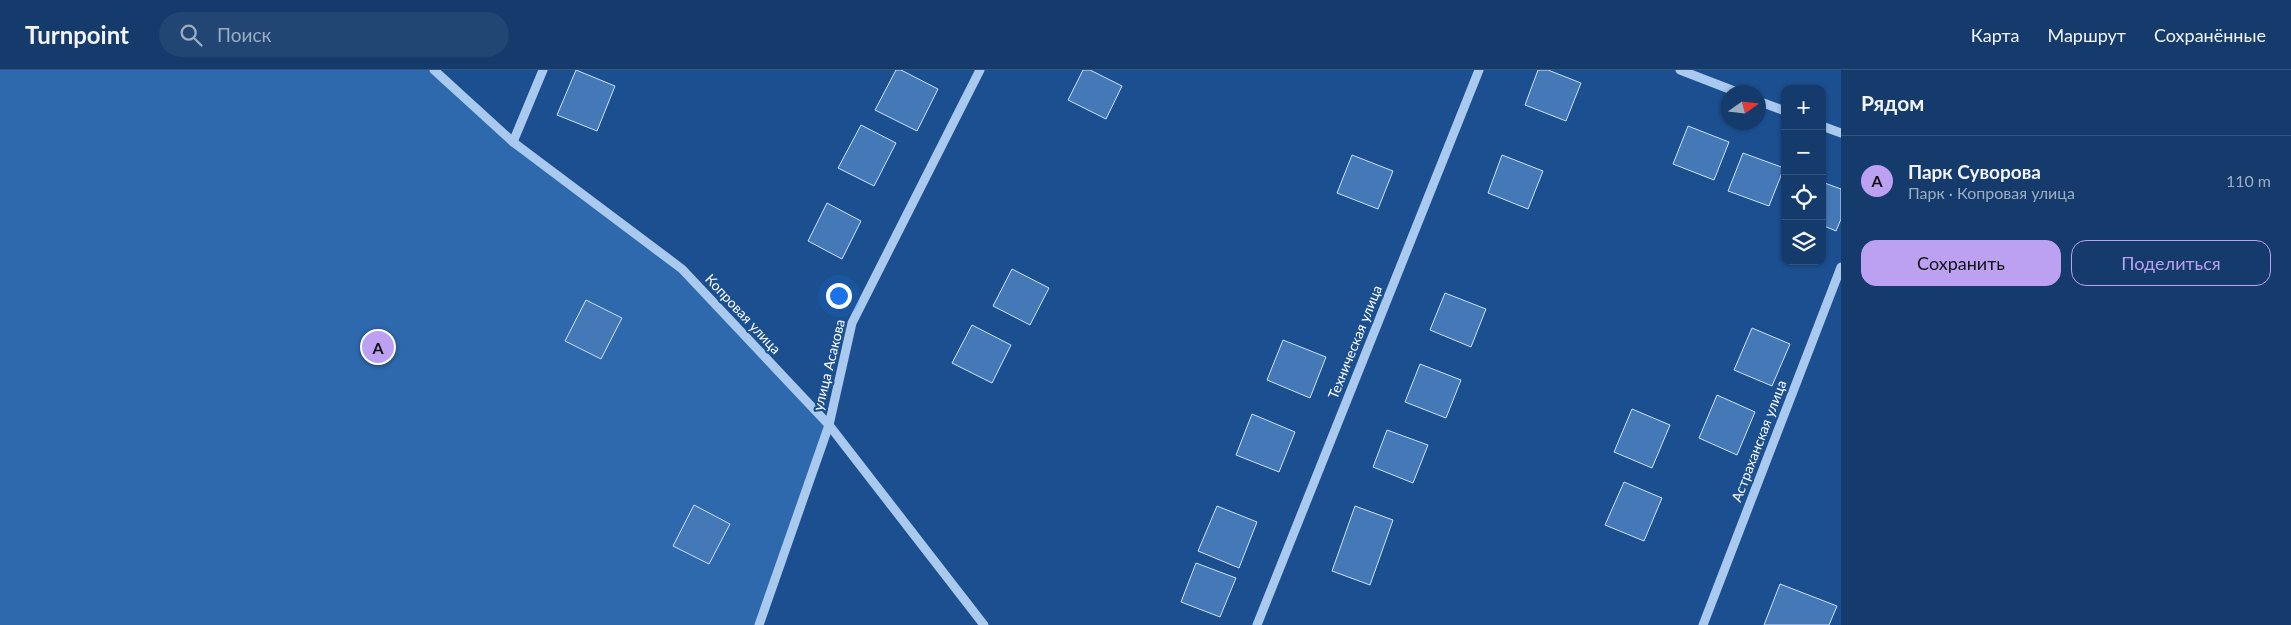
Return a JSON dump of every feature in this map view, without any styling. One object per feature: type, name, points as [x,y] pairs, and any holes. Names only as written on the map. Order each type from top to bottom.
[{"type":"street","name":"Копровая улица","points":[[434,70],[513,142],[682,269],[829,425],[984,625]]},
{"type":"street","points":[[513,142],[543,70]]},
{"type":"street","name":"улица Асакова","points":[[759,625],[829,425],[852,323],[980,70]]},
{"type":"street","name":"Техническая улица","points":[[1257,625],[1479,70]]},
{"type":"street","points":[[1680,70],[1721,86]]},
{"type":"street","points":[[1766,104],[1781,110]]},
{"type":"street","points":[[1826,128],[1841,134]]},
{"type":"street","name":"Астраханская улица","points":[[1703,625],[1841,267]]},
{"type":"shaded area","points":[[0,70],[434,70],[513,142],[682,269],[829,425],[759,625],[0,625]]},
{"type":"building","points":[[576,70],[615,86],[597,131],[557,115]]},
{"type":"building","points":[[896,70],[901,70],[938,89],[917,131],[875,110]]},
{"type":"building","points":[[1083,70],[1090,70],[1122,86],[1106,119],[1068,100]]},
{"type":"building","points":[[1538,70],[1548,70],[1581,83],[1566,121],[1525,105]]},
{"type":"building","points":[[861,125],[896,143],[874,186],[838,168]]},
{"type":"building","points":[[1688,126],[1729,142],[1714,180],[1673,164]]},
{"type":"building","points":[[1743,153],[1781,167],[1781,176],[1769,206],[1728,191]]},
{"type":"building","points":[[1352,155],[1393,171],[1378,209],[1337,193]]},
{"type":"building","points":[[1502,155],[1543,171],[1528,209],[1488,193]]},
{"type":"building","points":[[1826,183],[1841,189],[1841,219],[1836,231],[1826,227]]},
{"type":"building","points":[[827,203],[861,221],[842,259],[808,241]]},
{"type":"building","points":[[1012,269],[1049,288],[1030,325],[993,306]]},
{"type":"building","points":[[1445,293],[1486,309],[1471,347],[1430,330]]},
{"type":"building","points":[[586,300],[622,318],[601,359],[565,341]]},
{"type":"building","points":[[972,325],[1011,345],[992,383],[952,363]]},
{"type":"building","points":[[1752,328],[1790,344],[1772,386],[1734,370]]},
{"type":"building","points":[[1283,340],[1326,357],[1310,398],[1267,380]]},
{"type":"building","points":[[1420,364],[1461,380],[1446,418],[1405,402]]},
{"type":"building","points":[[1717,395],[1755,412],[1737,455],[1699,438]]},
{"type":"building","points":[[1632,409],[1670,425],[1652,468],[1614,452]]},
{"type":"building","points":[[1252,414],[1295,432],[1279,472],[1236,455]]},
{"type":"building","points":[[1387,430],[1428,445],[1413,483],[1373,467]]},
{"type":"building","points":[[1624,482],[1662,498],[1644,541],[1605,525]]},
{"type":"building","points":[[694,505],[730,524],[709,564],[673,546]]},
{"type":"building","points":[[1217,506],[1257,522],[1239,568],[1198,551]]},
{"type":"building","points":[[1355,506],[1393,520],[1370,585],[1332,571]]},
{"type":"building","points":[[1196,563],[1236,578],[1220,617],[1181,602]]},
{"type":"building","points":[[1780,584],[1837,606],[1829,625],[1764,625]]},
{"type":"place","name":"Парк Суворова","points":[[378,347]]}]
